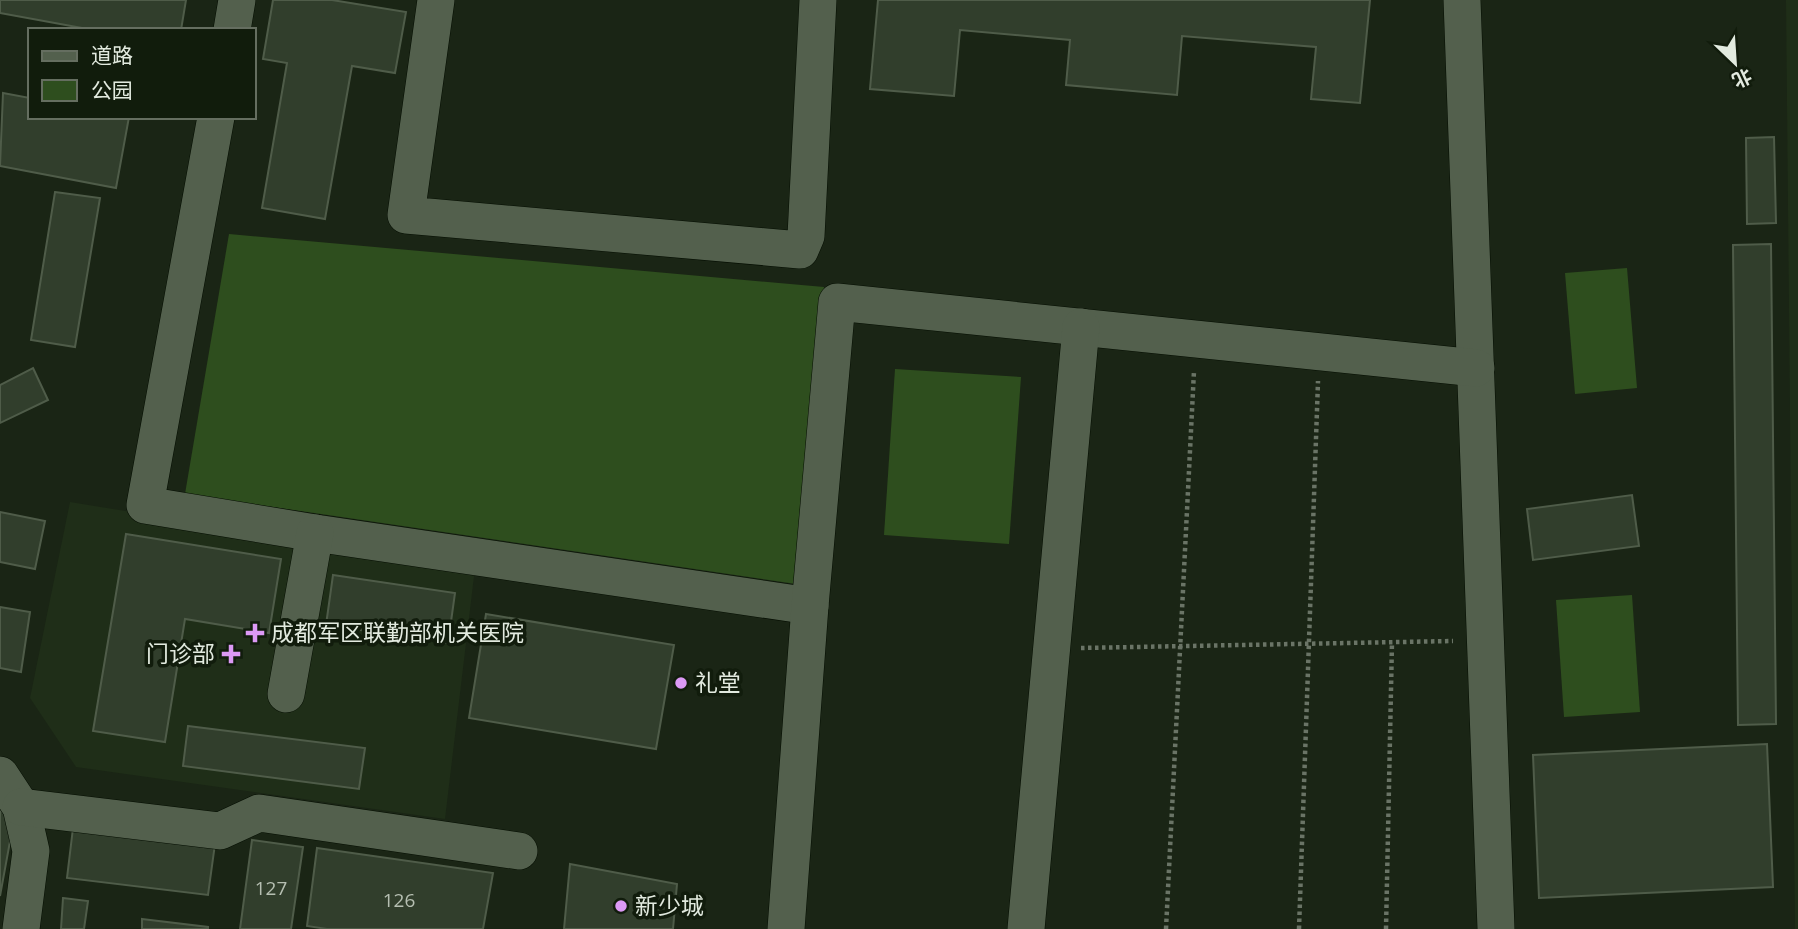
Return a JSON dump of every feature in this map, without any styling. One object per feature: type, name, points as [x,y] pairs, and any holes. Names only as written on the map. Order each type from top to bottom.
[{"type":"street","points":[[232,28],[237,0]]},
{"type":"street","points":[[436,0],[406,215],[800,250],[806,236],[818,0]]},
{"type":"street","points":[[1462,0],[1496,929]]},
{"type":"street","points":[[216,119],[145,505],[314,533],[810,606]]},
{"type":"street","points":[[786,929],[810,606],[837,302],[1476,368]]},
{"type":"street","points":[[1026,929],[1081,327]]},
{"type":"street","points":[[286,694],[314,533]]},
{"type":"street","points":[[0,775],[21,807],[31,851],[22,929]]},
{"type":"street","points":[[21,807],[220,831],[259,813],[519,851]]},
{"type":"path","points":[[1166,929],[1196,339]]},
{"type":"path","points":[[1299,929],[1319,352]]},
{"type":"path","points":[[1052,648],[1486,640]]},
{"type":"path","points":[[1386,929],[1392,642]]},
{"type":"shaded area","points":[[1786,0],[1798,0],[1798,929],[1795,929]]},
{"type":"shaded area","name":"成都军区联勤部机关医院","points":[[70,502],[475,568],[445,819],[76,767],[30,698]]},
{"type":"green space","points":[[229,234],[824,287],[796,584],[185,494]]},
{"type":"green space","points":[[1627,268],[1637,388],[1575,394],[1565,273]]},
{"type":"green space","points":[[895,369],[1021,377],[1009,544],[884,535]]},
{"type":"green space","points":[[1632,595],[1640,712],[1564,717],[1556,600]]},
{"type":"building","points":[[0,0],[186,0],[181,28],[82,28],[0,13]]},
{"type":"building","points":[[273,0],[332,0],[406,12],[395,73],[352,66],[325,219],[262,208],[287,63],[263,59]]},
{"type":"building","points":[[878,0],[1370,0],[1360,103],[1311,99],[1316,47],[1182,36],[1177,95],[1066,85],[1070,40],[960,30],[954,96],[870,89]]},
{"type":"building","points":[[3,93],[28,98],[28,119],[129,119],[116,188],[0,166]]},
{"type":"building","points":[[1774,137],[1776,223],[1747,224],[1746,138]]},
{"type":"building","points":[[55,192],[100,198],[75,347],[31,340]]},
{"type":"building","points":[[1771,244],[1776,724],[1738,725],[1733,245]]},
{"type":"building","points":[[33,368],[48,400],[0,423],[0,385]]},
{"type":"building","points":[[1632,495],[1639,546],[1533,560],[1527,509]]},
{"type":"building","points":[[0,512],[45,521],[35,569],[0,562]]},
{"type":"building","points":[[126,534],[281,559],[269,633],[185,619],[165,742],[93,731]]},
{"type":"building","points":[[333,575],[455,593],[448,643],[326,625]]},
{"type":"building","points":[[0,607],[30,612],[21,672],[0,668]]},
{"type":"building","points":[[486,614],[674,645],[656,749],[469,718]]},
{"type":"building","points":[[188,726],[365,748],[359,789],[183,766]]},
{"type":"building","points":[[1767,744],[1773,887],[1539,898],[1533,755]]},
{"type":"building","points":[[0,811],[15,814],[0,896]]},
{"type":"building","points":[[73,828],[215,844],[208,895],[67,878]]},
{"type":"building","points":[[252,840],[303,847],[291,929],[240,929]]},
{"type":"building","points":[[317,848],[493,873],[483,929],[327,929],[307,926]]},
{"type":"building","name":"新少城","points":[[570,864],[677,884],[673,929],[564,929]]},
{"type":"building","points":[[63,898],[88,901],[84,929],[61,929]]},
{"type":"building","points":[[142,919],[208,927],[208,929],[142,929]]},
{"type":"place","name":"成都军区联勤部机关医院","points":[[255,633]]},
{"type":"place","name":"门诊部","points":[[231,654]]},
{"type":"place","name":"礼堂","points":[[681,683]]},
{"type":"place","name":"新少城","points":[[621,906]]}]
